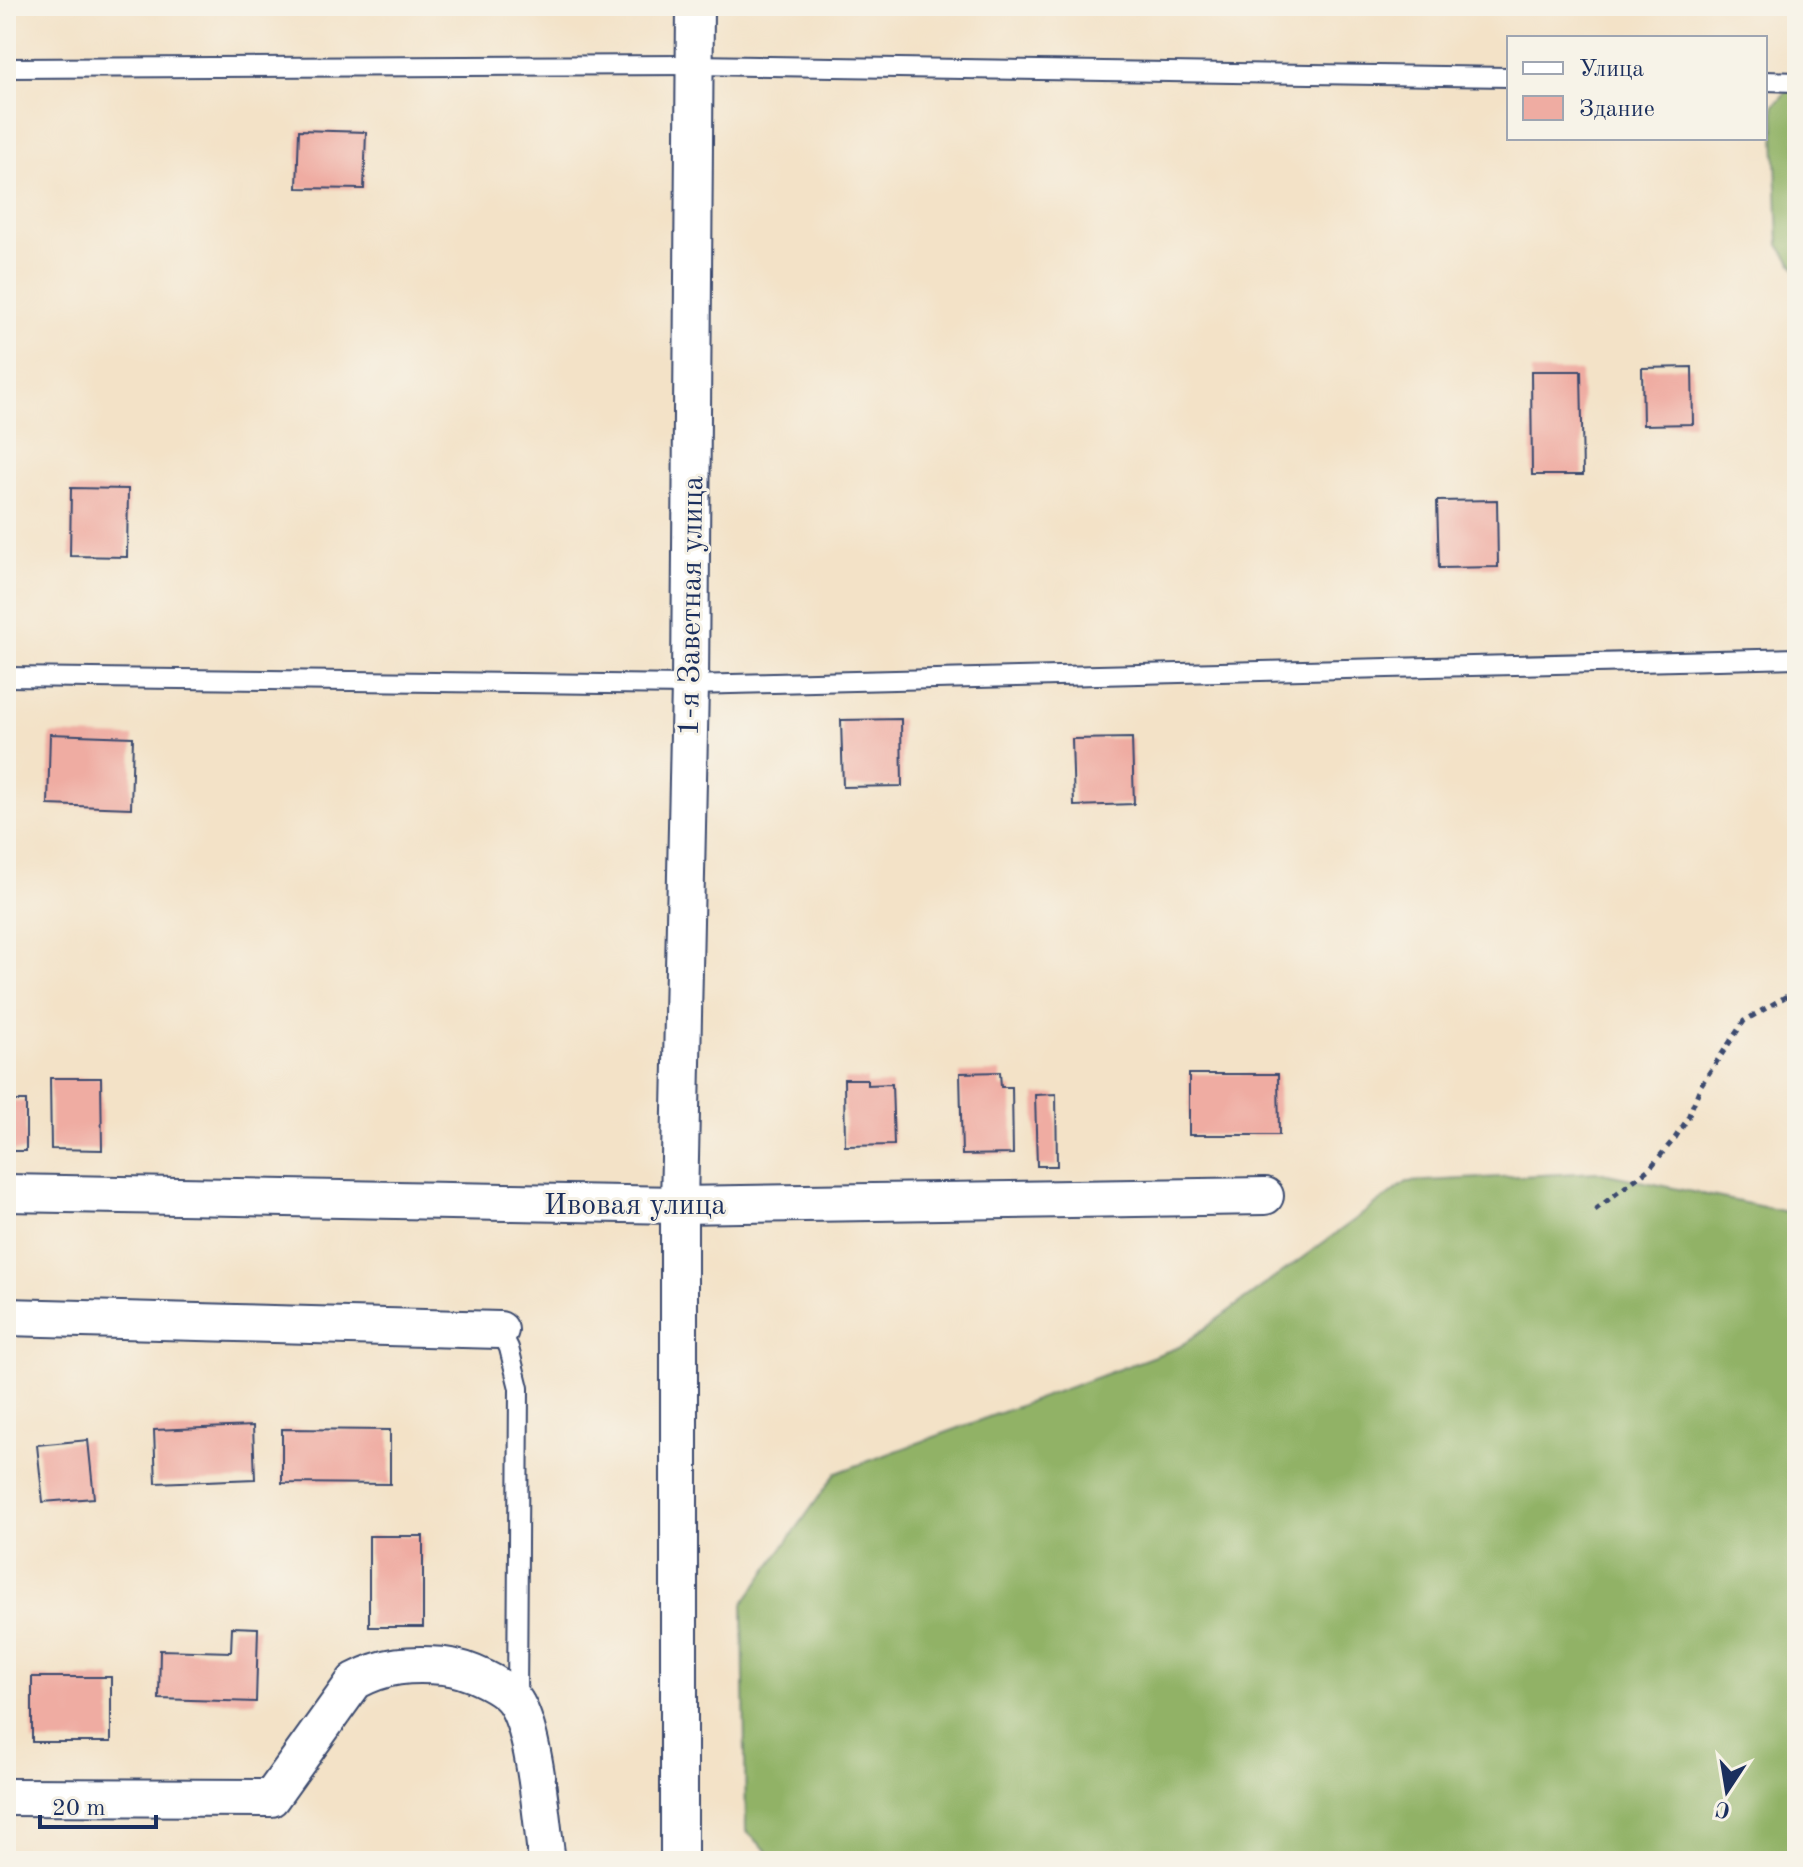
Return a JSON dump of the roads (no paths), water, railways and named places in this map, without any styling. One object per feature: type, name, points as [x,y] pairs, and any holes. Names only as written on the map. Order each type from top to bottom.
[{"type":"street","name":"1-я Заветная улица","points":[[679,1861],[679,1205],[690,685],[695,6]]},
{"type":"street","name":"Ивовая улица","points":[[6,1193],[679,1205],[1265,1196]]},
{"type":"street","points":[[6,1317],[500,1330]]},
{"type":"street","points":[[6,1797],[271,1798],[355,1681],[370,1673],[410,1663],[452,1667],[490,1681],[517,1702],[528,1734],[547,1861]]},
{"type":"lane","points":[[6,68],[695,65],[1507,77]]},
{"type":"lane","points":[[1767,81],[1797,82]]},
{"type":"lane","points":[[6,677],[690,685],[1797,658]]},
{"type":"lane","points":[[500,1330],[509,1348],[519,1388],[517,1702]]}]
